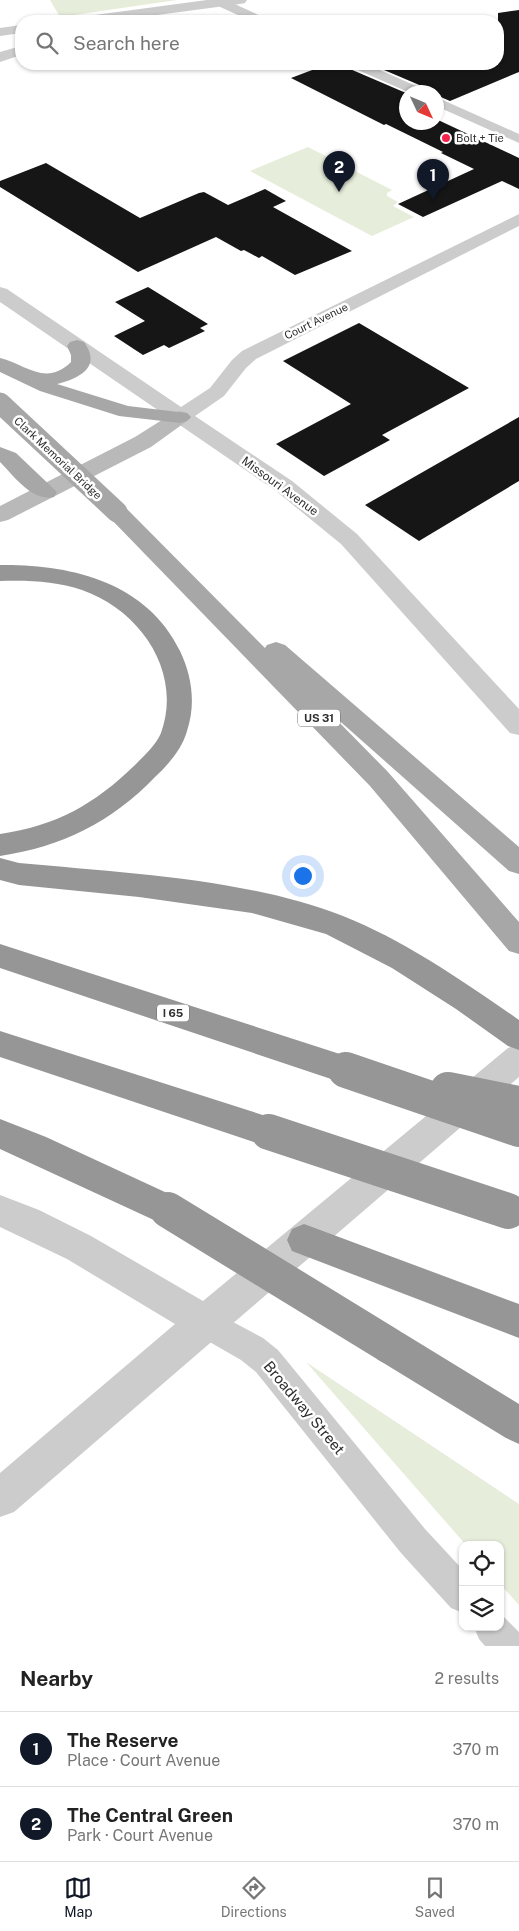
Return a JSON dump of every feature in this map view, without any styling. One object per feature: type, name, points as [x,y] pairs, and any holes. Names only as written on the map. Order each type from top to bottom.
[{"type":"highway","points":[[0,573],[54,576],[94,586],[122,601],[147,620],[166,646],[178,672],[180,702],[174,733],[159,757],[130,787],[101,810],[64,829],[31,840],[0,845]]},
{"type":"highway","points":[[0,869],[19,874],[139,886],[252,901],[334,925],[402,959],[467,1000],[519,1037]]},
{"type":"highway","name":"I 65","points":[[0,956],[519,1129]]},
{"type":"highway","points":[[0,1044],[514,1213]]},
{"type":"highway","points":[[346,1070],[519,1104]]},
{"type":"highway","points":[[0,1134],[168,1210],[519,1426]]},
{"type":"highway","points":[[304,1240],[519,1321]]},
{"type":"main road","points":[[27,379],[46,380],[71,373],[82,360],[82,355],[77,346]]},
{"type":"main road","points":[[0,364],[27,379],[126,412],[180,417]]},
{"type":"main road","name":"Clark Memorial Bridge","points":[[0,403],[117,512]]},
{"type":"main road","points":[[0,515],[143,442],[180,417]]},
{"type":"main road","points":[[0,454],[8,458],[24,476],[46,492]]},
{"type":"main road","name":"US 31","points":[[117,512],[519,863]]},
{"type":"main road","name":"US 31","points":[[117,512],[379,779],[515,938]]},
{"type":"street","points":[[127,15],[240,0]]},
{"type":"street","points":[[222,3],[247,15]]},
{"type":"street","points":[[0,32],[15,30]]},
{"type":"street","points":[[0,57],[15,52]]},
{"type":"street","points":[[369,70],[402,85]]},
{"type":"street","points":[[444,105],[519,139]]},
{"type":"street","name":"Court Avenue","points":[[180,417],[217,392],[239,364],[249,355],[516,221]]},
{"type":"street","name":"Missouri Avenue","points":[[0,293],[284,486],[349,539],[519,726]]},
{"type":"street","points":[[0,1498],[519,1058]]},
{"type":"street","name":"Broadway Street","points":[[0,1211],[64,1239],[252,1349],[267,1361],[413,1541],[459,1592]]},
{"type":"street","points":[[495,1631],[508,1646]]},
{"type":"green space","points":[[50,0],[177,0],[74,15],[59,15]]},
{"type":"green space","points":[[308,147],[392,190],[387,193],[387,196],[398,202],[393,206],[414,217],[372,236],[250,171]]},
{"type":"green space","points":[[306,1362],[519,1504],[519,1605],[504,1588],[504,1541],[463,1541]]},
{"type":"building","points":[[519,10],[519,72],[450,101],[444,98],[444,85],[419,85],[384,70],[504,70],[504,15],[498,15],[498,13]]},
{"type":"building","name":"Bolt + Tie","points":[[312,70],[352,70],[399,90],[399,130],[444,130],[444,123],[519,158],[519,189],[502,181],[423,217],[398,204],[474,169],[386,124],[384,125],[291,78]]},
{"type":"building","points":[[46,163],[140,218],[199,193],[204,192],[228,205],[265,189],[286,201],[273,207],[352,251],[295,275],[262,256],[259,258],[244,250],[241,251],[216,237],[138,272],[0,187],[0,181]]},
{"type":"building","points":[[148,287],[208,324],[200,328],[205,331],[169,348],[164,345],[143,355],[114,336],[145,321],[115,302]]},
{"type":"building","points":[[359,323],[469,388],[382,435],[390,440],[324,476],[276,444],[351,404],[283,361]]},
{"type":"building","points":[[519,417],[519,481],[419,541],[365,505]]},
{"type":"place","name":"Bolt + Tie","points":[[446,138]]},
{"type":"place","name":"The Central Green","points":[[339,192]]},
{"type":"place","name":"The Reserve","points":[[433,200]]}]
